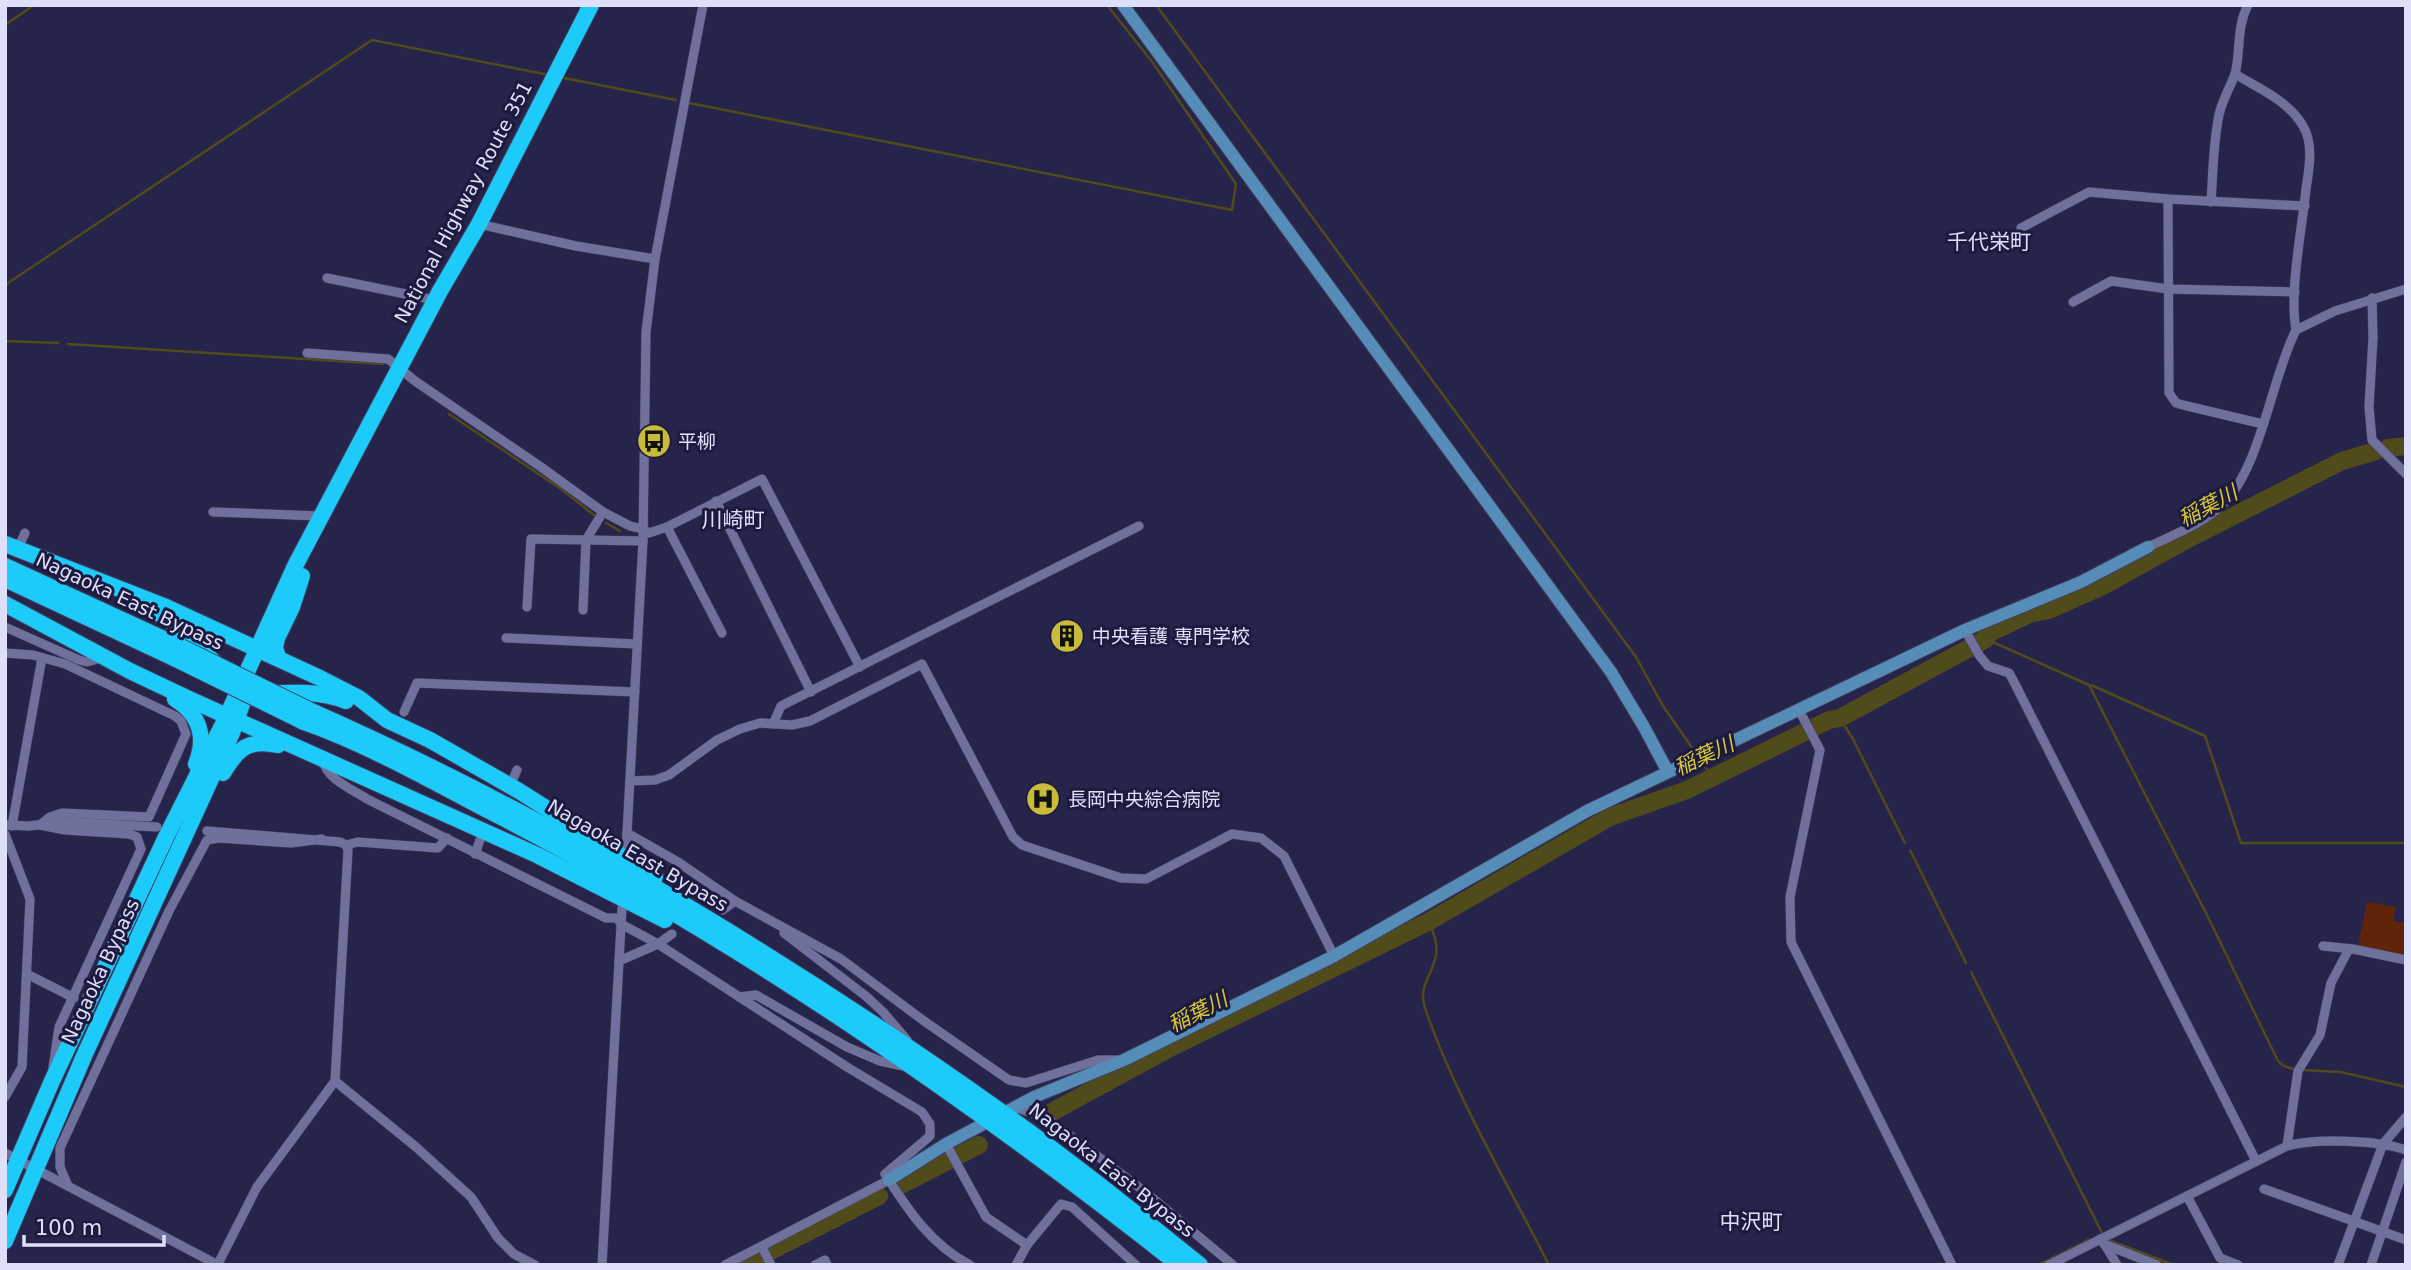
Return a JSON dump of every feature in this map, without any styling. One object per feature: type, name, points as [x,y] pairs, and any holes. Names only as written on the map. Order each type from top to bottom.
[{"type":"highway","name":"National Highway Route 351","points":[[267,652],[320,516],[435,300],[479,224],[591,5]]},
{"type":"highway","name":"National Highway Route 351","points":[[267,652],[348,480],[373,418]]},
{"type":"highway","points":[[12,545],[166,607],[267,652],[359,698],[387,720]]},
{"type":"highway","name":"Nagaoka East Bypass","points":[[5,566],[178,653],[238,701],[307,716],[363,734],[539,822],[844,1003],[916,1062]]},
{"type":"highway","name":"Nagaoka East Bypass","points":[[5,579],[178,653]]},
{"type":"highway","points":[[136,597],[176,625],[211,657],[238,701],[274,737],[557,865],[788,984]]},
{"type":"highway","points":[[5,604],[130,671],[208,708],[263,694],[294,692],[334,696],[387,720],[464,759],[558,814],[809,976],[844,1003]]},
{"type":"highway","name":"Nagaoka Bypass","points":[[5,1190],[12,1156],[52,1081],[167,838],[238,701],[267,652]]},
{"type":"highway","points":[[130,671],[151,687],[184,705],[200,725],[199,756],[167,838]]},
{"type":"highway","name":"Nagaoka East Bypass","points":[[307,716],[329,731],[540,837],[631,888],[1003,1113],[1200,1265]]},
{"type":"highway","points":[[167,838],[208,802],[231,758],[246,746],[264,742],[276,744],[323,760]]},
{"type":"highway","name":"Nagaoka Bypass","points":[[5,1241],[84,1056],[167,838]]},
{"type":"highway","name":"Nagaoka East Bypass","points":[[1003,1113],[1179,1265]]},
{"type":"street","points":[[626,851],[643,541],[646,332],[656,259],[703,5]]},
{"type":"street","points":[[1123,5],[1611,672],[1668,772]]},
{"type":"street","points":[[2211,202],[2218,118],[2235,74],[2243,15],[2248,5]]},
{"type":"street","points":[[725,1265],[889,1180],[948,1148],[1003,1113],[1060,1084],[1124,1060],[1334,956],[1587,811],[1800,713],[2015,608],[2081,582],[2210,514],[2224,503],[2244,474],[2263,424],[2278,372],[2296,330],[2295,292],[2310,151],[2303,126],[2282,103],[2235,74]]},
{"type":"street","points":[[2021,228],[2089,192],[2305,206]]},
{"type":"street","points":[[2168,199],[2168,384],[2172,399],[2183,405],[2263,424]]},
{"type":"street","points":[[479,224],[576,246],[656,259]]},
{"type":"street","points":[[327,278],[435,300]]},
{"type":"street","points":[[2073,302],[2112,281],[2168,289],[2295,292]]},
{"type":"street","points":[[2296,330],[2320,317],[2406,289]]},
{"type":"street","points":[[2372,299],[2369,408],[2372,439],[2406,474]]},
{"type":"street","points":[[307,353],[388,359],[603,512],[649,533],[667,527],[762,479],[860,667]]},
{"type":"street","points":[[716,501],[811,692]]},
{"type":"street","points":[[213,512],[320,516]]},
{"type":"street","points":[[583,610],[586,540],[603,512]]},
{"type":"street","points":[[773,724],[781,706],[1139,526]]},
{"type":"street","points":[[667,527],[722,634]]},
{"type":"street","points":[[12,545],[25,533]]},
{"type":"street","points":[[527,607],[531,539],[643,541]]},
{"type":"street","points":[[5,627],[175,716],[184,727],[185,738],[149,817],[62,813],[50,817],[40,825]]},
{"type":"street","points":[[1967,633],[1988,666],[2009,673],[2013,680],[2256,1161]]},
{"type":"street","points":[[506,638],[637,644]]},
{"type":"street","points":[[5,653],[87,662],[105,657]]},
{"type":"street","points":[[42,658],[8,825],[65,822],[167,838]]},
{"type":"street","points":[[630,781],[654,780],[669,775],[717,740],[740,729],[760,723],[792,725],[810,721],[922,664],[1013,837],[1022,845],[1133,880],[1146,879],[1232,834],[1261,838],[1284,856],[1334,956]]},
{"type":"street","points":[[404,712],[417,684],[635,692]]},
{"type":"street","points":[[1800,713],[1819,750],[1790,897],[1791,942],[1952,1265]]},
{"type":"street","points":[[323,760],[327,771],[367,799],[606,918],[617,918],[621,924],[658,944],[922,1112],[930,1124],[930,1136],[885,1174],[924,1230],[952,1254],[970,1265]]},
{"type":"street","points":[[40,825],[65,830],[129,834],[137,837],[141,844],[59,1027],[52,1081]]},
{"type":"street","points":[[207,831],[322,839],[346,845],[358,842],[438,848],[447,838]]},
{"type":"street","points":[[627,833],[678,862],[735,901],[841,959],[1009,1080],[1026,1083],[1098,1060],[1124,1060]]},
{"type":"street","points":[[5,834],[30,899],[22,1067],[5,1097]]},
{"type":"street","points":[[68,1186],[60,1167],[60,1148],[169,911],[207,840],[219,838],[292,844],[322,839]]},
{"type":"street","points":[[475,854],[480,840]]},
{"type":"street","points":[[12,1156],[219,1265],[257,1186],[335,1081],[348,850],[346,845]]},
{"type":"street","points":[[723,910],[735,901]]},
{"type":"street","points":[[602,1265],[622,908]]},
{"type":"street","points":[[763,916],[883,1012],[916,1062]]},
{"type":"street","points":[[620,961],[658,944],[672,934]]},
{"type":"street","points":[[2323,946],[2406,960]]},
{"type":"street","points":[[2287,1146],[2298,1071],[2320,1035],[2331,983],[2349,949]]},
{"type":"street","points":[[27,974],[74,998]]},
{"type":"street","points":[[739,997],[756,995],[866,1057],[916,1062]]},
{"type":"street","points":[[335,1081],[471,1197],[498,1238],[514,1254],[535,1265]]},
{"type":"street","points":[[1003,1113],[1048,1119],[1144,1192],[1233,1265]]},
{"type":"street","points":[[2338,1265],[2383,1144],[2406,1117]]},
{"type":"street","points":[[2049,1265],[2102,1242],[2287,1146],[2303,1142],[2383,1144],[2406,1150]]},
{"type":"street","points":[[948,1148],[986,1217],[1027,1245]]},
{"type":"street","points":[[2371,1265],[2406,1162]]},
{"type":"street","points":[[2264,1189],[2406,1240]]},
{"type":"street","points":[[2188,1196],[2220,1258],[2238,1265]]},
{"type":"street","points":[[1016,1265],[1027,1245],[1061,1204],[1072,1207],[1136,1265]]},
{"type":"street","points":[[2102,1242],[2117,1265]]},
{"type":"street","points":[[2102,1242],[2157,1265]]},
{"type":"street","points":[[761,1247],[771,1265]]},
{"type":"street","points":[[816,1265],[825,1260],[827,1265]]},
{"type":"shaded area","points":[[2367,902],[2396,907],[2393,921],[2406,923],[2406,956],[2358,946]]},
{"type":"waterway","points":[[5,25],[34,5]]},
{"type":"waterway","points":[[689,103],[1232,210],[1236,184],[1153,63],[1107,5]]},
{"type":"waterway","points":[[1156,5],[1636,657],[1663,706],[1697,755]]},
{"type":"waterway","points":[[5,285],[372,40],[549,75]]},
{"type":"waterway","points":[[559,77],[676,100]]},
{"type":"waterway","points":[[5,341],[58,343]]},
{"type":"waterway","points":[[68,344],[383,364]]},
{"type":"waterway","points":[[449,414],[561,489],[594,515]]},
{"type":"waterway","name":"稲葉川","points":[[2388,448],[2406,446]]},
{"type":"waterway","name":"稲葉川","points":[[1052,1112],[1168,1049],[1428,922],[1610,817],[1687,790],[1829,720],[1840,718],[1986,639],[1987,634],[2029,614],[2049,610],[2105,585],[2188,539],[2342,461],[2376,451]]},
{"type":"waterway","points":[[606,523],[620,531]]},
{"type":"waterway","points":[[1986,639],[2089,685],[2208,917],[2278,1061],[2296,1070]]},
{"type":"waterway","points":[[2091,685],[2205,736],[2241,843],[2406,843]]},
{"type":"waterway","points":[[1840,718],[1905,843]]},
{"type":"waterway","points":[[1701,761],[1713,778]]},
{"type":"waterway","points":[[1910,850],[1966,963]]},
{"type":"waterway","points":[[1428,922],[1437,949],[1424,987],[1425,1008],[1451,1074],[1549,1265]]},
{"type":"waterway","points":[[1971,972],[2102,1233]]},
{"type":"waterway","points":[[2302,1070],[2341,1072],[2406,1087]]},
{"type":"waterway","name":"稲葉川","points":[[903,1184],[979,1145]]},
{"type":"waterway","name":"稲葉川","points":[[743,1265],[879,1196]]},
{"type":"waterway","points":[[2038,1265],[2090,1239]]},
{"type":"waterway","points":[[2111,1241],[2174,1265]]},
{"type":"place","name":"平柳","points":[[654,441]]},
{"type":"place","name":"中央看護 専門学校","points":[[1067,636]]},
{"type":"place","name":"長岡中央綜合病院","points":[[1043,799]]},
{"type":"district","name":"千代栄町","points":[[1989,242]]},
{"type":"district","name":"川崎町","points":[[733,520]]},
{"type":"district","name":"中沢町","points":[[1751,1222]]}]
